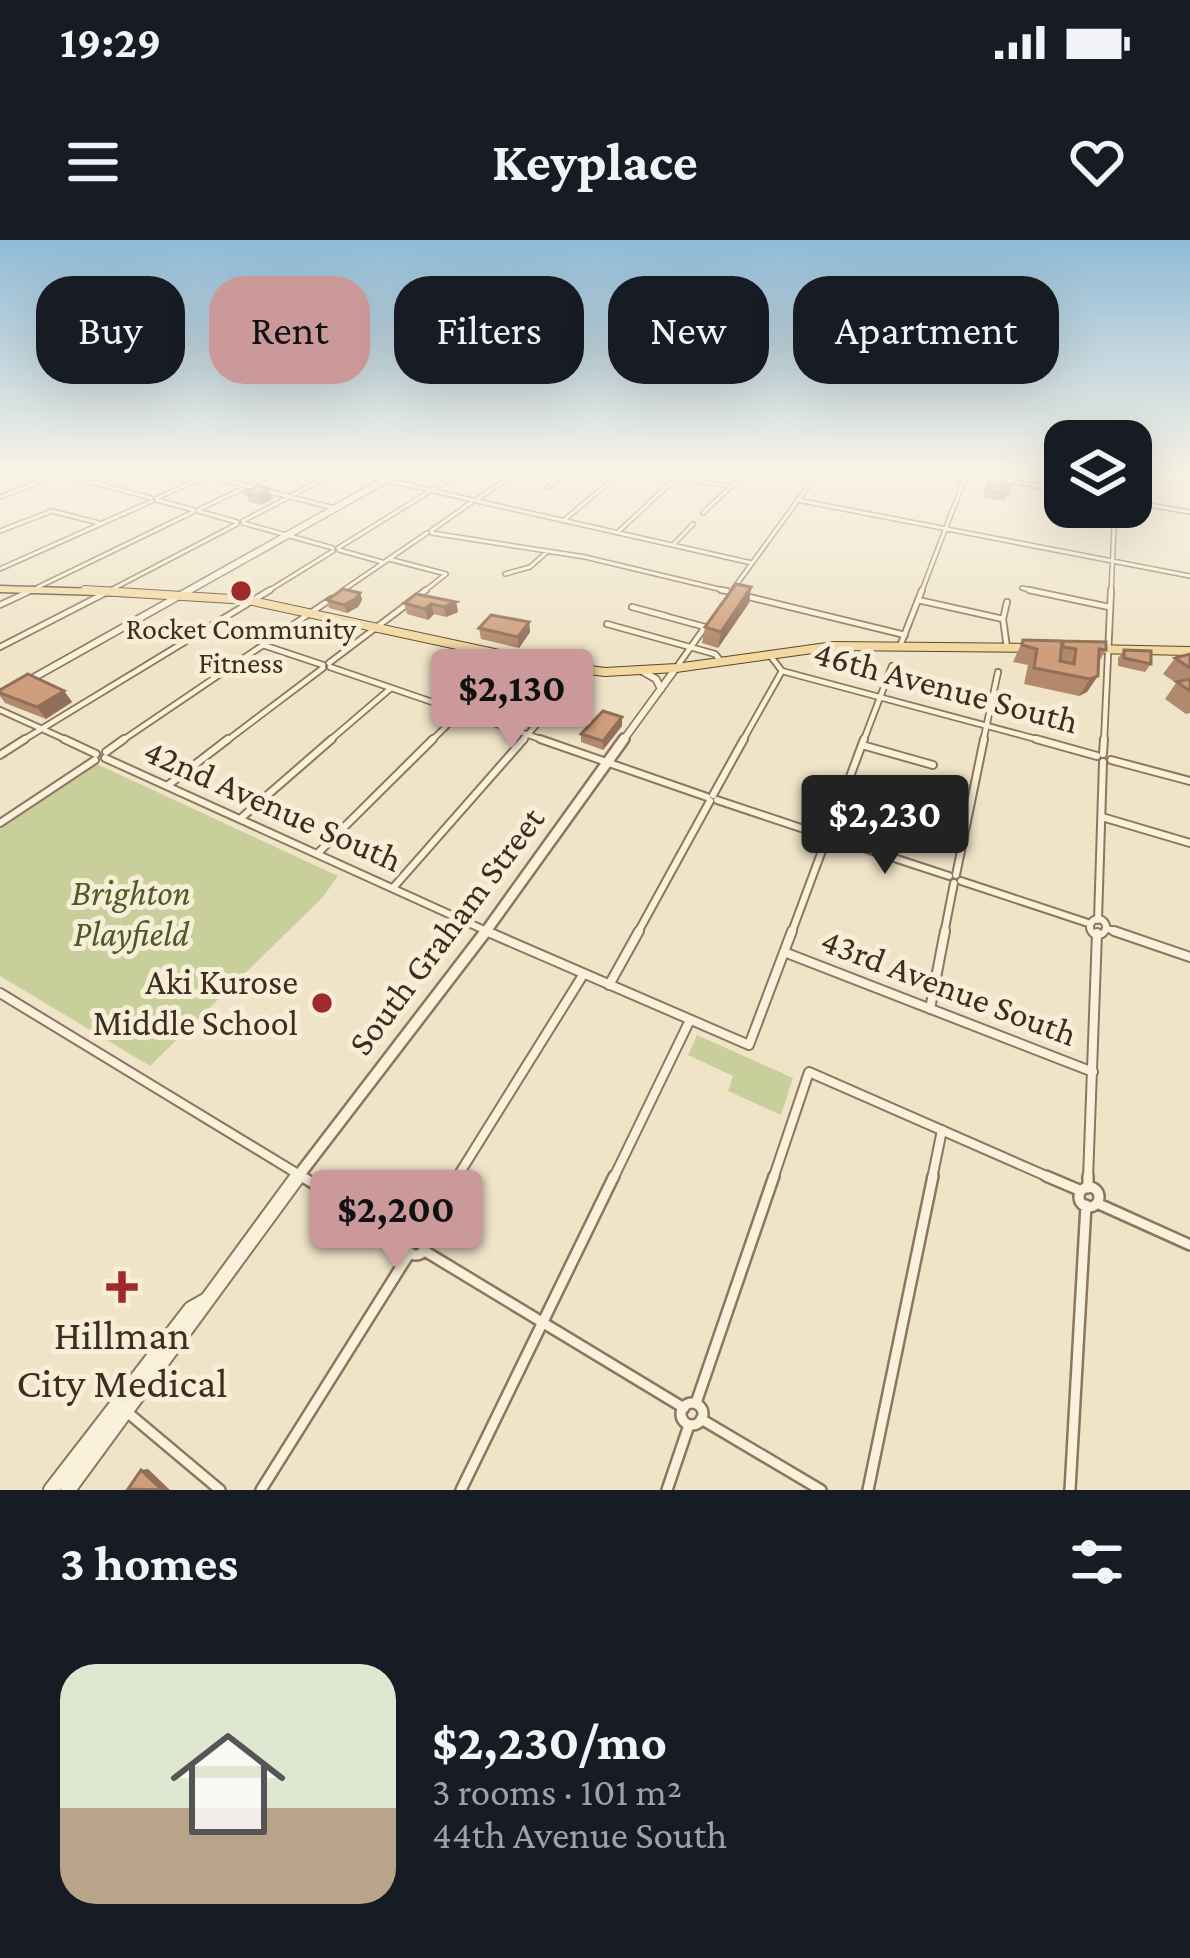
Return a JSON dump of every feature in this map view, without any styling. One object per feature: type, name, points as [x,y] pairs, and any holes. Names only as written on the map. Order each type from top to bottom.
[{"type":"main road","points":[[0,589],[38,587],[252,600],[565,668],[642,671],[819,646],[1044,648]]},
{"type":"main road","points":[[1081,649],[1190,651]]},
{"type":"street","points":[[0,569],[82,532]]},
{"type":"street","points":[[0,605],[152,532]]},
{"type":"street","points":[[0,647],[222,532]]},
{"type":"street","points":[[167,787],[445,572],[274,532]]},
{"type":"street","points":[[14,688],[293,532]]},
{"type":"street","points":[[0,755],[363,532]]},
{"type":"street","points":[[0,824],[429,532]]},
{"type":"street","points":[[432,532],[548,551],[905,635]]},
{"type":"street","points":[[618,532],[752,563]]},
{"type":"street","points":[[673,545],[686,532]]},
{"type":"street","points":[[731,592],[774,532]]},
{"type":"street","points":[[901,646],[944,532]]},
{"type":"street","points":[[962,532],[1190,577]]},
{"type":"street","points":[[1073,1488],[1092,1204],[1084,1189],[1093,1072],[1097,933],[1093,921],[1102,817],[1113,532]]},
{"type":"street","points":[[505,574],[532,566],[548,551]]},
{"type":"street","points":[[1022,588],[1109,607]]},
{"type":"street","points":[[918,600],[1003,619]]},
{"type":"street","points":[[1007,602],[1003,619],[1007,648]]},
{"type":"street","name":"South Graham Street","points":[[68,1490],[299,1175],[486,932],[705,627],[666,616]]},
{"type":"street","points":[[607,624],[719,658]]},
{"type":"street","points":[[263,644],[1190,957]]},
{"type":"street","points":[[609,985],[782,671],[769,654]]},
{"type":"street","points":[[784,952],[892,666]]},
{"type":"street","points":[[642,671],[656,679],[661,689]]},
{"type":"street","name":"46th Avenue South","points":[[782,671],[1190,781]]},
{"type":"street","points":[[930,1010],[998,672]]},
{"type":"street","points":[[316,854],[492,682],[560,698],[393,888]]},
{"type":"street","points":[[240,820],[391,688]]},
{"type":"street","name":"42nd Avenue South","points":[[0,710],[486,932],[749,1045],[784,952]]},
{"type":"street","points":[[862,745],[933,765]]},
{"type":"street","points":[[1102,817],[1190,843]]},
{"type":"street","points":[[1097,933],[1108,929]]},
{"type":"street","name":"43rd Avenue South","points":[[784,952],[1093,1072]]},
{"type":"street","points":[[261,1490],[583,974]]},
{"type":"street","points":[[0,993],[690,1406],[695,1422],[821,1490]]},
{"type":"street","points":[[461,1490],[690,1020]]},
{"type":"street","points":[[667,1490],[695,1422],[690,1406],[809,1072],[1084,1189]]},
{"type":"street","points":[[868,1490],[942,1130]]},
{"type":"street","points":[[1092,1204],[1190,1245]]},
{"type":"street","name":"South Graham Street","points":[[50,1490],[191,1309],[205,1301]]},
{"type":"street","points":[[127,1412],[220,1490]]},
{"type":"green space","name":"Brighton Playfield","points":[[97,764],[338,876],[323,897],[150,1066],[0,976],[0,829]]},
{"type":"green space","points":[[697,1035],[793,1078],[781,1115],[728,1091],[733,1076],[688,1055]]},
{"type":"building","points":[[736,584],[751,587],[721,632],[705,627]]},
{"type":"building","points":[[343,589],[360,593],[344,605],[327,600]]},
{"type":"building","points":[[416,594],[456,602],[425,609],[404,603]]},
{"type":"building","points":[[491,615],[529,622],[518,637],[479,628]]},
{"type":"building","points":[[1023,640],[1062,641],[1060,661],[1074,664],[1076,649],[1063,647],[1063,641],[1106,642],[1106,650],[1099,649],[1098,676],[1090,679],[1034,668],[1037,649],[1022,645]]},
{"type":"building","points":[[1124,650],[1151,651],[1151,664],[1124,658]]},
{"type":"building","points":[[1190,654],[1190,668],[1175,658]]},
{"type":"building","points":[[28,674],[64,691],[37,707],[0,693]]},
{"type":"building","points":[[603,711],[622,717],[603,741],[581,734]]},
{"type":"building","points":[[141,1470],[162,1490],[128,1489]]},
{"type":"place","name":"Rocket Community Fitness","points":[[241,591]]},
{"type":"place","name":"Aki Kurose Middle School","points":[[322,1003]]},
{"type":"place","name":"Hillman City Medical","points":[[122,1287]]}]
